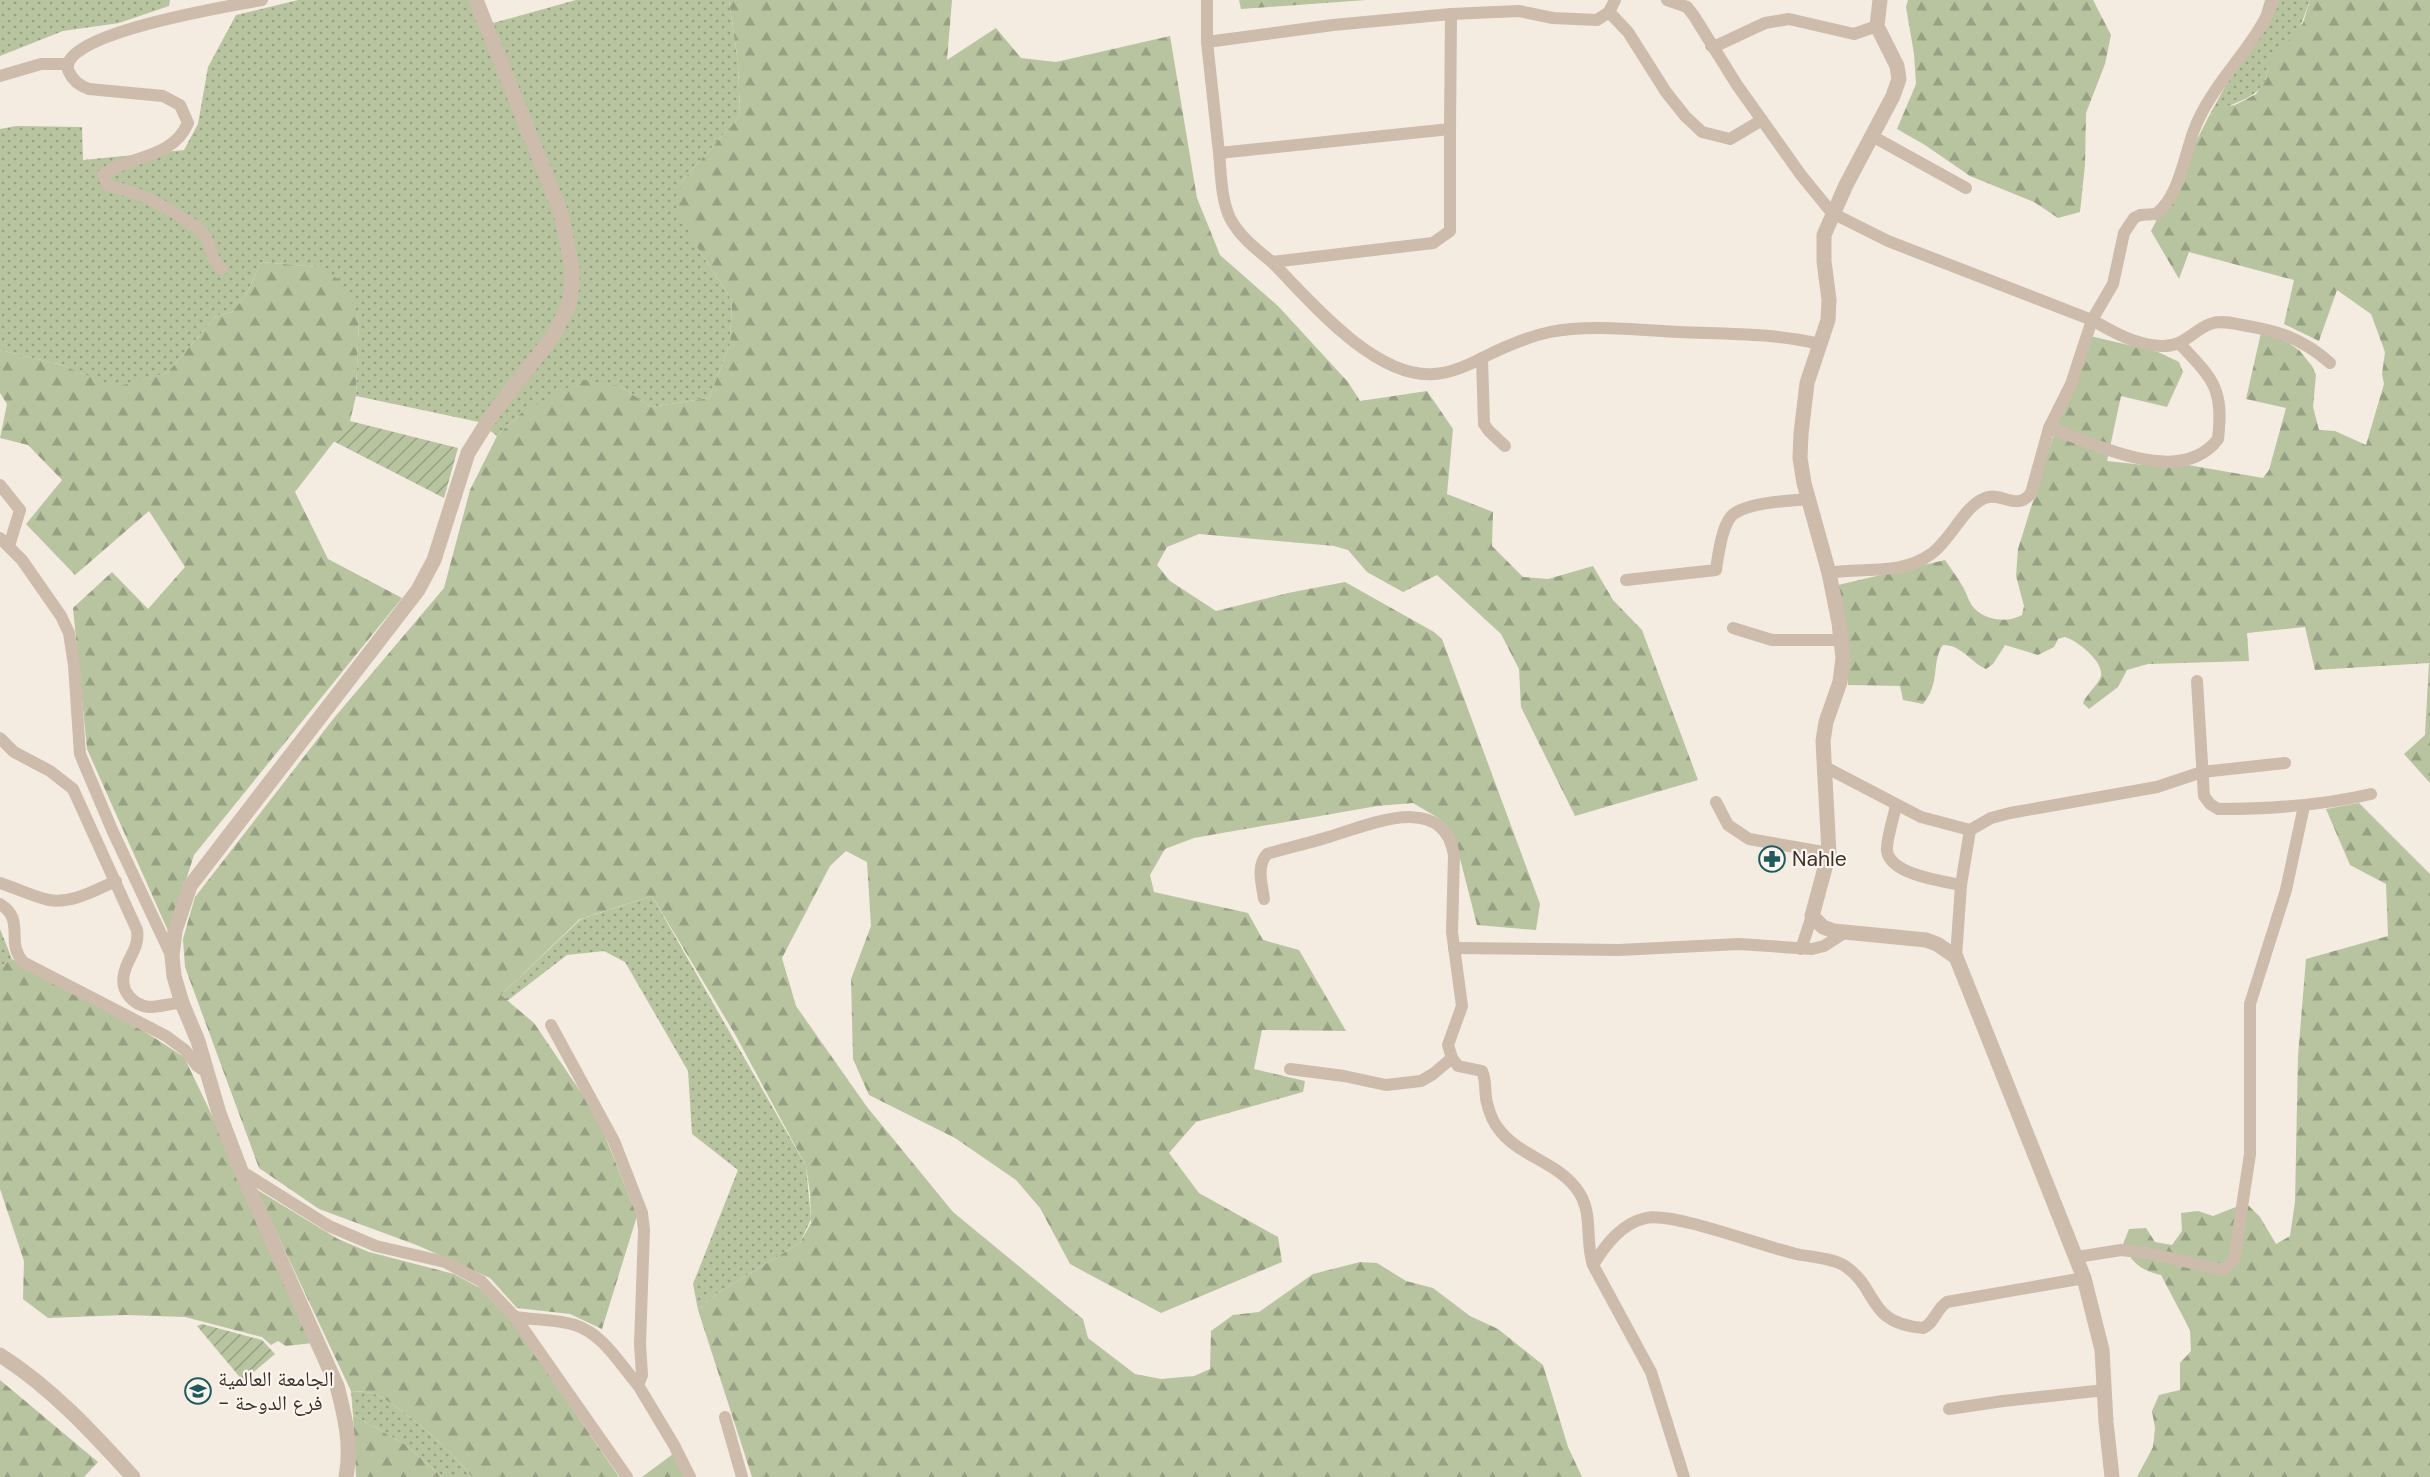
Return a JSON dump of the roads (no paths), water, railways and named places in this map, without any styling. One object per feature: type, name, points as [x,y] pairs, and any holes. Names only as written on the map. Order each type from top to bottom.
[{"type":"street","points":[[222,269],[215,263],[207,238],[198,228],[159,202],[138,193],[107,185],[103,179],[103,175],[111,169],[153,155],[181,135],[188,123],[180,105],[163,96],[89,89],[81,86],[74,79],[68,70],[68,64],[70,57],[85,47],[164,18],[262,0]]},
{"type":"street","points":[[346,1477],[349,1462],[348,1440],[345,1414],[337,1386],[241,1171],[182,1003],[174,976],[172,956],[176,931],[190,886],[418,590],[434,560],[468,453],[499,405],[554,335],[569,304],[572,268],[561,213],[476,0]]},
{"type":"street","points":[[1207,0],[1207,42],[1223,190],[1230,218],[1250,244],[1272,262],[1342,334],[1385,362],[1401,369],[1433,375],[1468,366],[1505,346],[1532,337],[1552,332],[1586,329],[1782,336],[1820,344]]},
{"type":"street","points":[[1207,42],[1451,14],[1520,11],[1553,18],[1597,20],[1609,12],[1615,0]]},
{"type":"street","points":[[1667,0],[1687,7],[1762,120],[1832,213],[1888,241],[2092,320],[2142,344],[2162,346],[2180,343],[2211,323],[2224,322],[2263,327],[2282,333],[2302,343],[2330,363]]},
{"type":"street","points":[[1801,949],[1829,853],[1823,741],[1826,722],[1842,674],[1842,640],[1829,573],[1808,499],[1800,458],[1801,434],[1807,383],[1828,321],[1829,300],[1824,261],[1824,235],[1832,213],[1893,96],[1899,79],[1897,66],[1877,26],[1880,0]]},
{"type":"street","points":[[1829,573],[1851,569],[1893,569],[1910,565],[1932,554],[1950,536],[1977,502],[1992,496],[2009,501],[2023,501],[2031,493],[2049,428],[2071,384],[2092,320],[2113,284],[2124,232],[2129,223],[2140,214],[2156,214],[2165,205],[2175,186],[2194,129],[2202,113],[2225,75],[2251,41],[2274,0]]},
{"type":"street","points":[[1609,12],[1628,32],[1666,92],[1702,132],[1730,139],[1762,120]]},
{"type":"street","points":[[1272,262],[1433,243],[1450,231],[1451,14]]},
{"type":"street","points":[[1711,46],[1765,23],[1789,19],[1854,34],[1877,26]]},
{"type":"street","points":[[0,76],[41,64],[68,64]]},
{"type":"street","points":[[1219,153],[1450,129]]},
{"type":"street","points":[[1872,136],[1966,188]]},
{"type":"street","points":[[2049,428],[2137,459],[2164,462],[2189,460],[2205,454],[2218,439],[2219,397],[2205,371],[2180,343]]},
{"type":"street","points":[[1482,358],[1485,424],[1505,446]]},
{"type":"street","points":[[0,485],[20,510],[5,542],[22,560],[69,633],[82,762],[172,956]]},
{"type":"street","points":[[1626,580],[1716,570],[1727,522],[1734,513],[1759,505],[1808,499]]},
{"type":"street","points":[[1733,628],[1772,639],[1842,640]]},
{"type":"street","points":[[2197,681],[2204,796],[2210,804],[2218,809],[2304,806],[2343,801],[2371,794]]},
{"type":"street","points":[[0,738],[14,752],[50,771],[73,789],[116,881],[138,937],[133,955],[123,975],[123,982],[129,997],[149,1007],[182,1003]]},
{"type":"street","points":[[1825,767],[1921,817],[1970,830],[1991,818],[2010,813],[2157,787],[2202,772],[2285,764]]},
{"type":"street","points":[[1716,802],[1728,825],[1749,839],[1829,853]]},
{"type":"street","points":[[1896,805],[1887,850],[1890,858],[1902,869],[1920,876],[1961,885]]},
{"type":"street","points":[[2077,1257],[2121,1250],[2148,1253],[2223,1270],[2235,1260],[2250,1154],[2250,1004],[2286,890],[2304,806]]},
{"type":"street","points":[[1264,899],[1260,873],[1261,860],[1267,854],[1408,816],[1422,817],[1441,828],[1451,842],[1454,855],[1451,905],[1462,1006],[1448,1045],[1452,1058],[1458,1066],[1482,1071],[1486,1082],[1487,1103],[1498,1128],[1518,1147],[1562,1174],[1579,1191],[1585,1204],[1589,1252],[1593,1265],[1651,1372],[1684,1477]]},
{"type":"street","points":[[1970,830],[1961,885],[1956,957],[2084,1278],[2102,1350],[2112,1477]]},
{"type":"street","points":[[0,883],[48,900],[64,901],[85,895],[116,881]]},
{"type":"street","points":[[0,904],[8,909],[12,918],[15,953],[23,962],[166,1036],[184,1050],[197,1066],[208,1072]]},
{"type":"street","points":[[1812,916],[1823,927],[1844,933],[1926,940],[1937,944],[1956,957]]},
{"type":"street","points":[[1454,948],[1619,950],[1738,944],[1801,949],[1824,946],[1844,933]]},
{"type":"street","points":[[551,1025],[614,1141],[644,1221],[640,1300],[642,1375],[638,1385]]},
{"type":"street","points":[[1290,1069],[1386,1084],[1421,1081],[1452,1058]]},
{"type":"street","points":[[241,1171],[306,1212],[354,1237],[376,1246],[445,1262],[466,1271],[494,1293],[515,1317],[627,1477]]},
{"type":"street","points":[[1593,1265],[1620,1231],[1634,1222],[1656,1217],[1690,1224],[1793,1254],[1842,1264],[1851,1271],[1874,1304],[1885,1315],[1897,1323],[1923,1328],[1931,1323],[1939,1308],[1947,1302],[2084,1278]]},
{"type":"street","points":[[515,1317],[559,1322],[587,1330],[598,1337],[638,1385],[674,1445],[690,1477]]},
{"type":"street","points":[[0,1355],[36,1381],[65,1407],[134,1477]]},
{"type":"street","points":[[1949,1409],[2105,1390]]},
{"type":"street","points":[[725,1417],[742,1477]]},
{"type":"place","name":"Nahle","points":[[1772,859]]},
{"type":"place","name":"الجامعة العالمية - فرع الدوحة","points":[[198,1391]]}]
